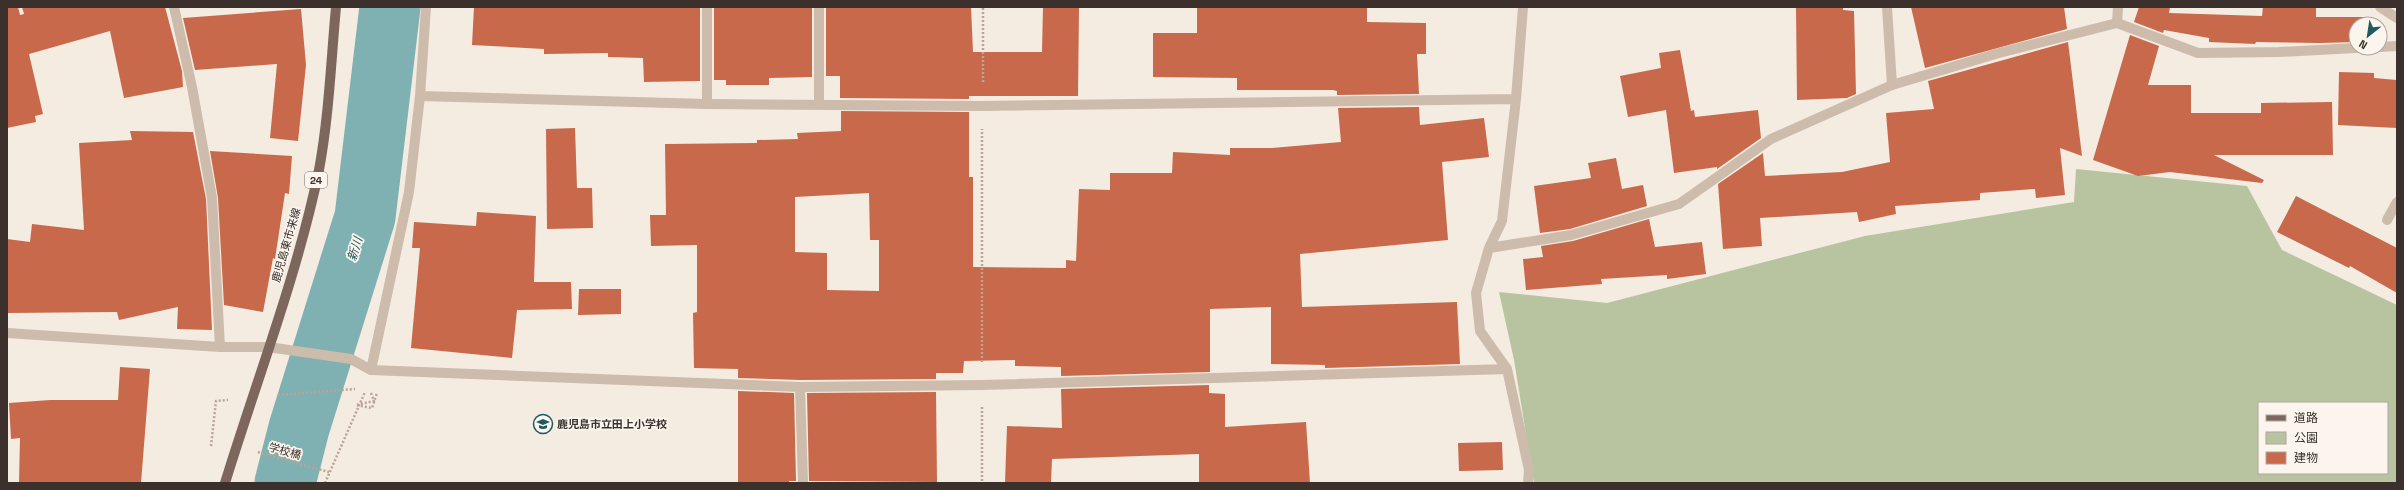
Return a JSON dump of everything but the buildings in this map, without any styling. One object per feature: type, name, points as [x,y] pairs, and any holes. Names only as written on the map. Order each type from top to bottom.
[{"type":"main road","name":"鹿児島東市来線","points":[[225,483],[304,231],[319,169],[325,126],[336,7]]},
{"type":"street","points":[[174,7],[192,87],[212,198],[220,347]]},
{"type":"street","points":[[371,370],[409,192],[420,96],[426,7]]},
{"type":"street","points":[[707,7],[707,104]]},
{"type":"street","points":[[819,7],[819,103]]},
{"type":"street","points":[[1523,7],[1516,99],[1502,221],[1489,248],[1476,293],[1480,331],[1507,369],[1529,470],[1528,483]]},
{"type":"street","points":[[1887,7],[1892,85]]},
{"type":"street","points":[[2117,23],[2118,7]]},
{"type":"street","points":[[2380,7],[2397,18]]},
{"type":"street","points":[[1489,248],[1571,235],[1679,204],[1771,139],[1892,85],[2000,53],[2117,23],[2198,53],[2279,52],[2348,48]]},
{"type":"street","points":[[420,96],[707,104],[819,103],[982,106],[1516,99]]},
{"type":"street","points":[[2387,220],[2397,202]]},
{"type":"street","points":[[7,333],[220,347],[268,347],[351,359],[371,370],[800,386],[982,385],[1507,369]]},
{"type":"street","points":[[800,386],[803,483]]},
{"type":"path","points":[[982,483],[983,7]]},
{"type":"path","points":[[325,483],[328,472],[362,400],[371,370]]},
{"type":"path","points":[[277,396],[368,388],[374,401],[356,404],[372,408],[378,396],[377,390],[367,383]]},
{"type":"path","points":[[216,401],[231,400]]},
{"type":"path","name":"学校橋","points":[[237,445],[328,472]]},
{"type":"green space","points":[[2076,169],[2247,186],[2282,250],[2397,305],[2397,483],[1534,483],[1514,360],[1499,292],[1607,303],[1865,236],[2074,202]]},
{"type":"waterway","name":"新川","points":[[285,483],[299,428],[365,217],[390,7]]},
{"type":"place","name":"鹿児島市立田上小学校","points":[[543,424]]}]
